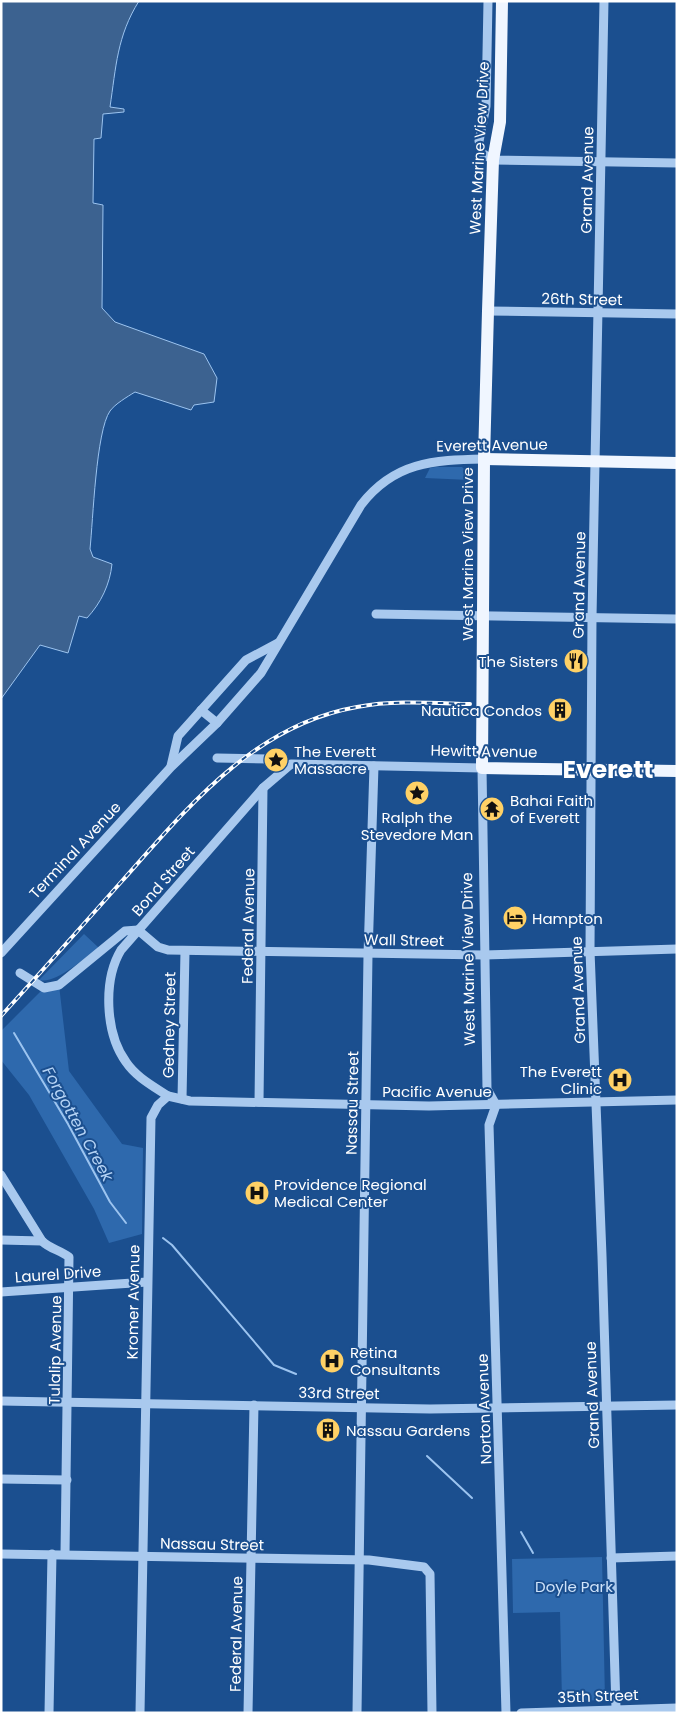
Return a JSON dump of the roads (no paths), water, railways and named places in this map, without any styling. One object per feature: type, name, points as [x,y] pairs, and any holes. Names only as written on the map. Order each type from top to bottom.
[{"type":"main road","name":"West Marine View Drive","points":[[482,768],[484,459],[493,160],[500,122],[502,1]]},
{"type":"main road","name":"Everett Avenue","points":[[484,459],[677,463]]},
{"type":"main road","name":"Hewitt Avenue","points":[[482,768],[677,771]]},
{"type":"street","points":[[488,1],[486,106],[479,141],[482,153],[493,160],[677,163]]},
{"type":"street","name":"Grand Avenue","points":[[604,1],[592,618],[590,952],[616,1708]]},
{"type":"street","name":"26th Street","points":[[488,311],[677,314]]},
{"type":"street","name":"Everett Avenue","points":[[280,642],[361,505],[373,489],[407,468],[441,461],[484,459]]},
{"type":"street","points":[[376,614],[677,619]]},
{"type":"street","name":"Terminal Avenue","points":[[171,767],[178,736],[246,660],[280,642]]},
{"type":"street","name":"Terminal Avenue","points":[[1,953],[171,767],[217,723],[261,673],[280,642]]},
{"type":"street","points":[[201,710],[217,723]]},
{"type":"street","points":[[217,758],[269,759]]},
{"type":"street","name":"Hewitt Avenue","points":[[263,788],[291,764],[482,768]]},
{"type":"street","name":"Nassau Street","points":[[356,1713],[363,1407],[368,952],[374,766]]},
{"type":"street","name":"West Marine View Drive","points":[[482,768],[488,1089],[496,1105]]},
{"type":"street","name":"Bond Street","points":[[20,973],[44,988],[59,985],[125,931],[138,930],[263,788]]},
{"type":"street","name":"Federal Avenue","points":[[259,1102],[263,788]]},
{"type":"street","points":[[138,930],[114,962],[110,984],[112,1025],[116,1044],[126,1063],[144,1080],[168,1096]]},
{"type":"street","name":"Wall Street","points":[[138,930],[158,947],[184,951],[484,955],[677,949]]},
{"type":"street","name":"Gedney Street","points":[[182,1099],[184,951]]},
{"type":"street","name":"Pacific Avenue","points":[[168,1096],[182,1099],[366,1105],[496,1105],[677,1100]]},
{"type":"street","name":"Kromer Avenue","points":[[140,1713],[144,1403],[151,1118],[158,1105],[168,1096]]},
{"type":"street","name":"Norton Avenue","points":[[496,1105],[489,1125],[506,1713]]},
{"type":"street","name":"Tulalip Avenue","points":[[1,1175],[42,1240],[49,1248],[62,1252],[69,1257],[65,1554]]},
{"type":"street","points":[[1,1240],[42,1240]]},
{"type":"street","name":"Laurel Drive","points":[[1,1292],[147,1282]]},
{"type":"street","name":"33rd Street","points":[[1,1401],[498,1409],[677,1405]]},
{"type":"street","name":"Federal Avenue","points":[[248,1713],[254,1405]]},
{"type":"street","points":[[1,1478],[67,1480]]},
{"type":"street","name":"Nassau Street","points":[[1,1554],[358,1560],[424,1566],[430,1574],[432,1713]]},
{"type":"street","points":[[49,1713],[52,1554]]},
{"type":"street","points":[[611,1558],[677,1556]]},
{"type":"street","name":"35th Street","points":[[520,1713],[616,1708],[677,1708]]},
{"type":"waterway","name":"Forgotten Creek","points":[[14,1033],[68,1124],[110,1202],[126,1223]]},
{"type":"waterway","name":"Forgotten Creek","points":[[163,1238],[172,1245],[274,1365],[296,1374]]},
{"type":"waterway","name":"Forgotten Creek","points":[[427,1456],[472,1498]]},
{"type":"waterway","name":"Forgotten Creek","points":[[521,1532],[533,1553]]},
{"type":"railway","points":[[1,1016],[172,825],[198,798],[255,750],[286,731],[320,717],[357,707],[399,703],[470,704]]},
{"type":"place","name":"The Sisters","points":[[576,661]]},
{"type":"place","name":"Nautica Condos","points":[[560,710]]},
{"type":"place","name":"The Everett Massacre","points":[[276,760]]},
{"type":"place","name":"Ralph the Stevedore Man","points":[[417,793]]},
{"type":"place","name":"Bahai Faith of Everett","points":[[492,809]]},
{"type":"place","name":"Hampton","points":[[515,918]]},
{"type":"place","name":"The Everett Clinic","points":[[620,1080]]},
{"type":"place","name":"Providence Regional Medical Center","points":[[257,1193]]},
{"type":"place","name":"Retina Consultants","points":[[332,1361]]},
{"type":"place","name":"Nassau Gardens","points":[[328,1430]]},
{"type":"district","name":"Everett","points":[[608,769]]},
{"type":"park label","name":"Doyle Park","points":[[574,1586]]}]
